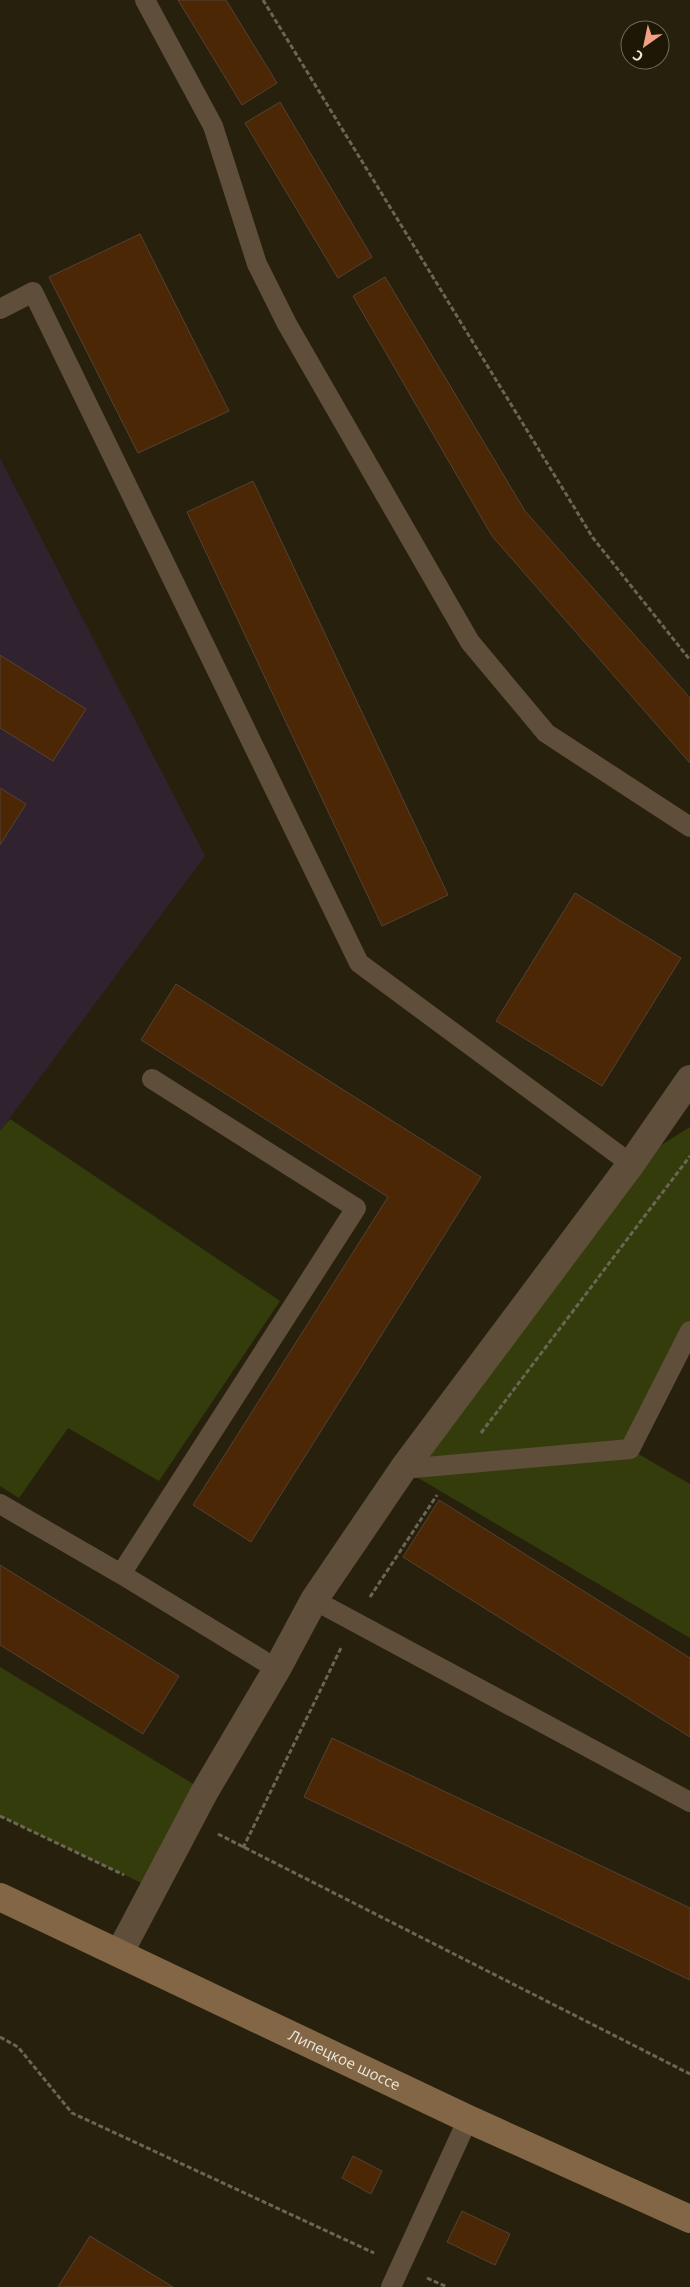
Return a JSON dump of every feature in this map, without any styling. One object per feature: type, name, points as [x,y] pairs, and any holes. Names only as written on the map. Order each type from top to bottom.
[{"type":"main road","name":"Липецкое шоссе","points":[[0,1897],[120,1952],[468,2119],[690,2219]]},
{"type":"street","points":[[120,1952],[152,1888],[277,1669],[314,1600],[403,1469],[631,1164],[690,1079]]},
{"type":"lane","points":[[145,0],[213,126],[257,264],[287,324],[470,642],[546,732],[690,827]]},
{"type":"lane","points":[[0,309],[32,292],[359,963],[631,1164]]},
{"type":"lane","points":[[121,1574],[356,1208],[152,1080]]},
{"type":"lane","points":[[403,1469],[630,1449],[690,1331]]},
{"type":"lane","points":[[0,1504],[121,1574],[277,1669]]},
{"type":"lane","points":[[314,1600],[690,1802]]},
{"type":"lane","points":[[391,2287],[468,2119]]},
{"type":"path","points":[[263,0],[593,538],[690,660]]},
{"type":"path","points":[[0,1816],[152,1888]]},
{"type":"path","points":[[190,1820],[690,2074]]},
{"type":"path","points":[[0,2037],[18,2047],[72,2114],[376,2254]]},
{"type":"path","points":[[420,2275],[447,2287]]},
{"type":"shaded area","points":[[0,458],[205,856],[0,1131]]},
{"type":"green space","points":[[10,1119],[280,1301],[159,1481],[68,1428],[19,1498],[0,1486],[0,1131]]},
{"type":"green space","points":[[690,1127],[690,1331],[630,1449],[690,1484],[690,1638],[403,1469],[631,1164]]},
{"type":"green space","points":[[0,1667],[205,1791],[152,1888],[0,1816]]},
{"type":"building","points":[[178,0],[226,0],[277,83],[242,105]]},
{"type":"building","points":[[280,102],[372,257],[338,278],[245,123]]},
{"type":"building","points":[[140,234],[229,411],[138,453],[49,277]]},
{"type":"building","points":[[385,277],[525,511],[690,698],[690,763],[492,536],[353,296]]},
{"type":"building","points":[[253,481],[448,895],[382,926],[187,512]]},
{"type":"building","points":[[0,655],[86,709],[53,761],[0,728]]},
{"type":"building","points":[[0,788],[26,804],[0,845]]},
{"type":"building","points":[[575,893],[681,958],[602,1086],[496,1021]]},
{"type":"building","points":[[176,984],[481,1177],[251,1542],[193,1505],[388,1197],[141,1040]]},
{"type":"building","points":[[439,1500],[690,1658],[690,1737],[403,1557]]},
{"type":"building","points":[[0,1565],[179,1676],[143,1734],[0,1645]]},
{"type":"building","points":[[332,1738],[690,1908],[690,1980],[304,1797]]},
{"type":"building","points":[[353,2156],[382,2171],[371,2194],[342,2178]]},
{"type":"building","points":[[462,2211],[510,2234],[495,2265],[447,2242]]},
{"type":"building","points":[[90,2236],[173,2287],[58,2287]]}]
